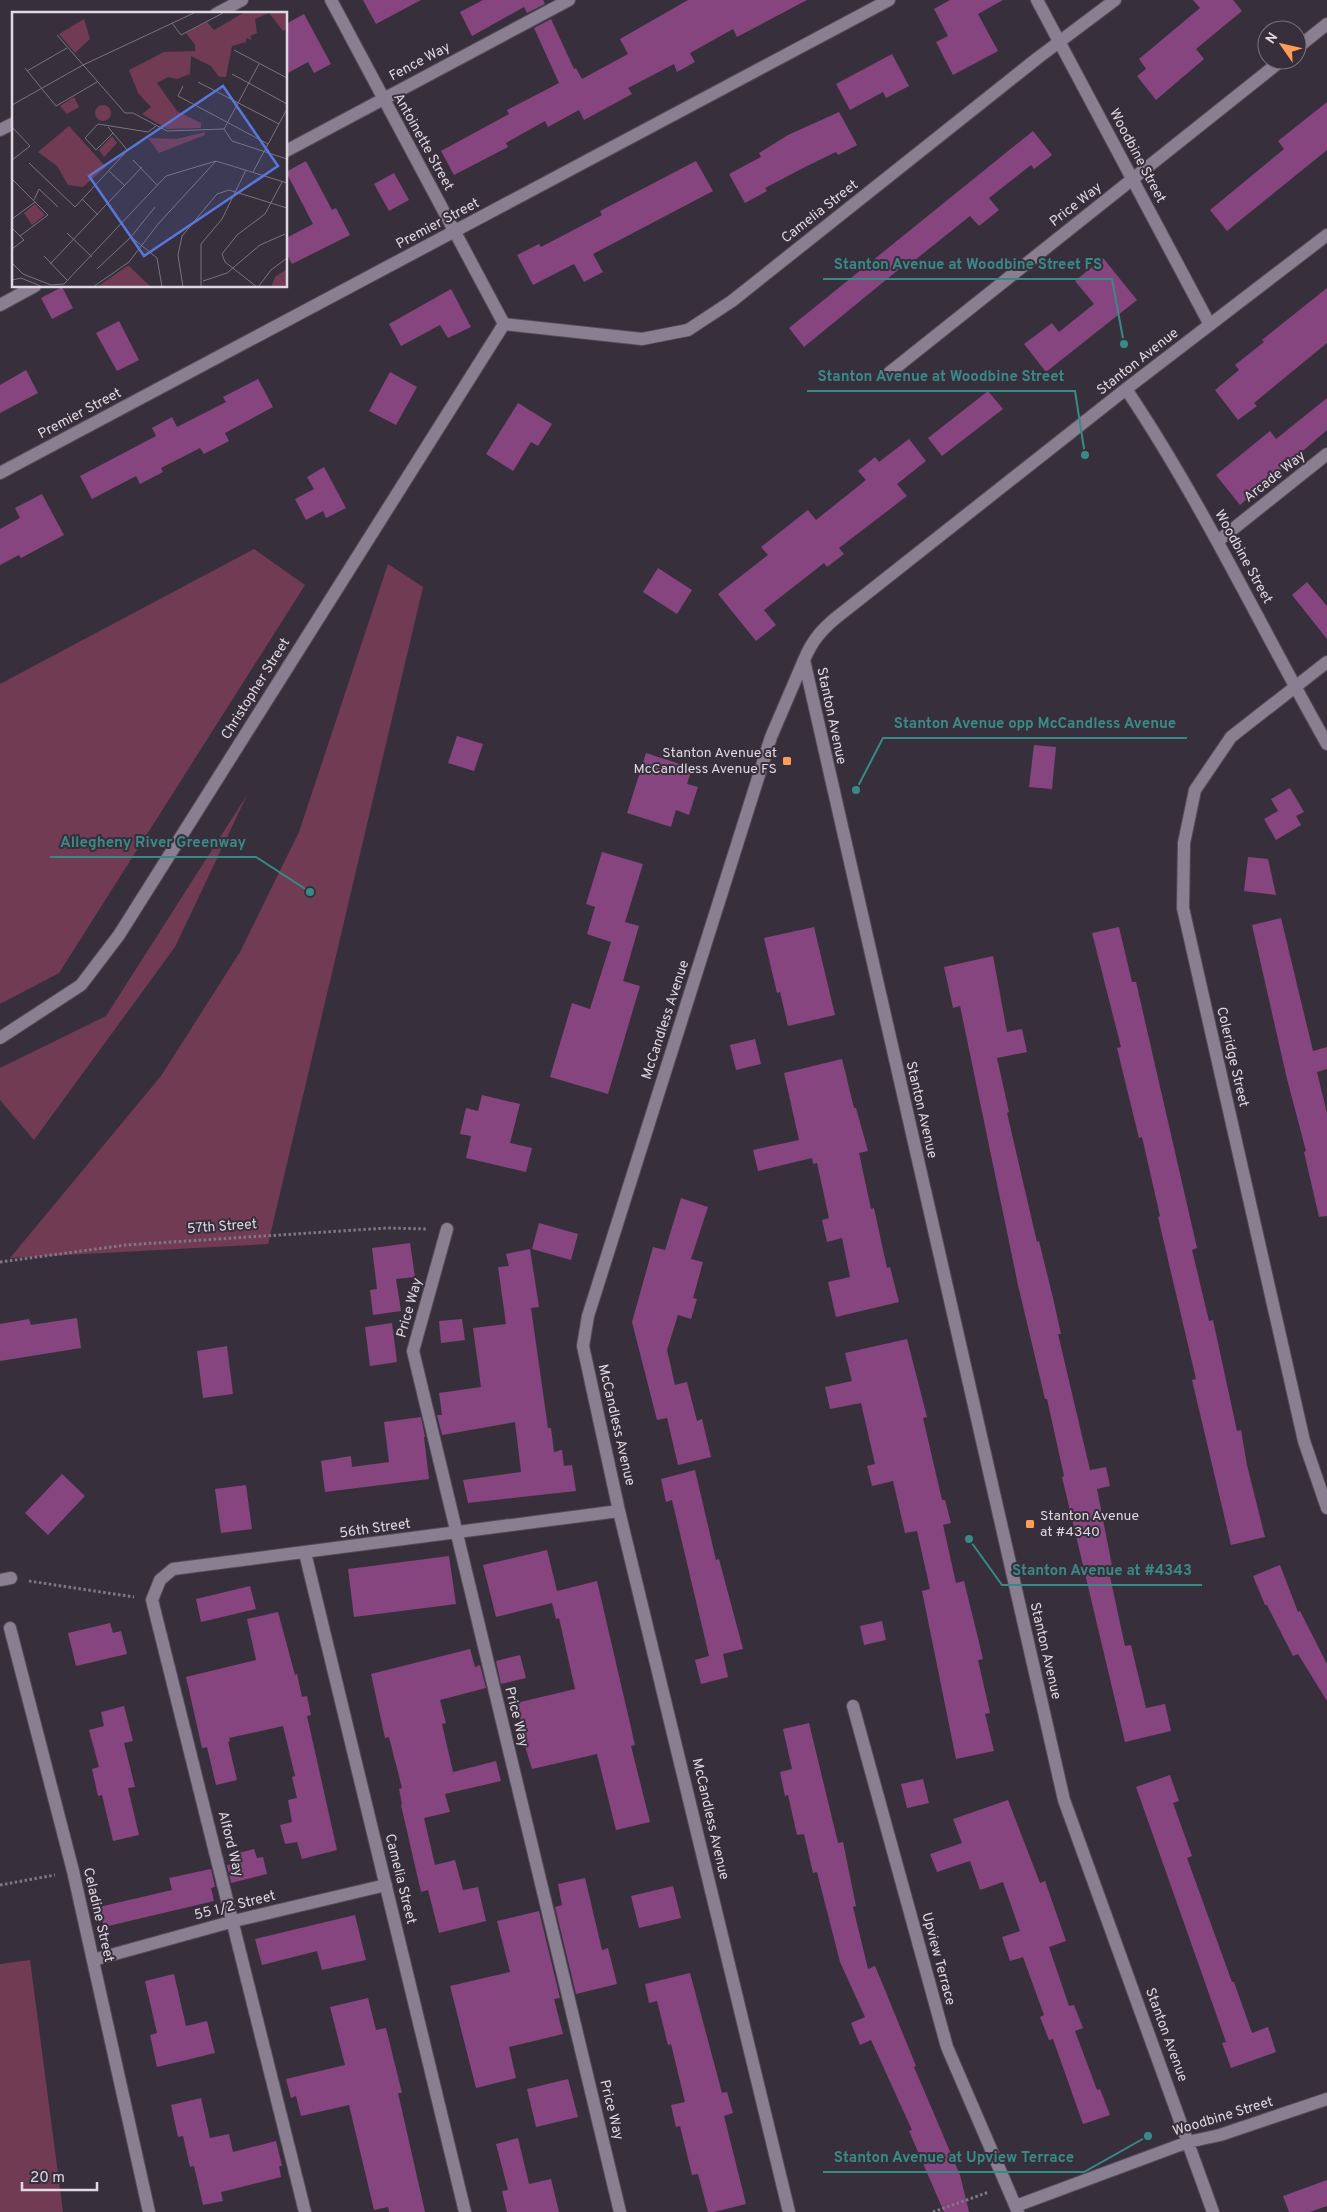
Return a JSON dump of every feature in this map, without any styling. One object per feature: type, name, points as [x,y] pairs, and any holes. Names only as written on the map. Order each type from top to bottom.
[{"type":"street","points":[[220,12],[242,0]]},
{"type":"street","name":"Antoinette Street","points":[[331,0],[382,99],[504,324]]},
{"type":"street","name":"Fence Way","points":[[288,150],[569,0]]},
{"type":"street","name":"Premier Street","points":[[0,473],[888,0]]},
{"type":"street","name":"Woodbine Street","points":[[1037,0],[1210,326]]},
{"type":"street","name":"Camelia Street","points":[[504,324],[642,339],[688,330],[732,301],[1115,0]]},
{"type":"street","points":[[1307,40],[1327,24]]},
{"type":"street","name":"Price Way","points":[[889,373],[1270,70]]},
{"type":"street","points":[[0,130],[12,124]]},
{"type":"street","name":"Stanton Avenue","points":[[1213,2212],[1064,1800],[804,660],[810,645],[820,631],[1126,389],[1327,235]]},
{"type":"street","points":[[0,305],[31,288]]},
{"type":"street","name":"Christopher Street","points":[[0,1038],[81,985],[118,935],[504,324]]},
{"type":"street","name":"Woodbine Street","points":[[1126,389],[1218,541],[1295,688],[1327,744]]},
{"type":"street","name":"Arcade Way","points":[[1218,541],[1327,454]]},
{"type":"street","name":"McCandless Avenue","points":[[789,2212],[619,1511],[583,1346],[588,1316],[772,737],[804,660]]},
{"type":"street","name":"Coleridge Street","points":[[1327,662],[1231,737],[1195,790],[1184,843],[1183,908],[1304,1441],[1327,1508]]},
{"type":"street","name":"Price Way","points":[[448,1229],[413,1350],[620,2212]]},
{"type":"street","name":"56th Street","points":[[152,1600],[160,1580],[173,1569],[619,1511]]},
{"type":"street","name":"Camelia Street","points":[[305,1553],[465,2212]]},
{"type":"street","name":"Alford Way","points":[[152,1600],[234,1921],[305,2212]]},
{"type":"street","name":"Celadine Street","points":[[10,1628],[73,1871],[149,2212]]},
{"type":"street","name":"Upview Terrace","points":[[853,1706],[947,2047],[1017,2209]]},
{"type":"street","name":"55 1/2 Street","points":[[93,1960],[234,1921],[386,1885]]},
{"type":"street","name":"Woodbine Street","points":[[1017,2209],[1188,2142],[1220,2136],[1327,2099]]},
{"type":"path","name":"57th Street","points":[[0,1262],[126,1245],[387,1228],[448,1229]]},
{"type":"path","points":[[6,1579],[152,1600]]},
{"type":"path","points":[[0,1885],[73,1871]]},
{"type":"path","points":[[933,2212],[988,2192],[1017,2209]]},
{"type":"shaded area","points":[[254,549],[305,585],[59,973],[0,1004],[0,684]]},
{"type":"shaded area","points":[[388,564],[423,587],[268,1244],[10,1258],[161,1076],[240,952],[299,832]]},
{"type":"shaded area","points":[[247,795],[175,947],[34,1140],[0,1100],[0,1068],[106,1016]]},
{"type":"shaded area","points":[[30,1960],[63,2212],[0,2212],[0,1964]]},
{"type":"building","points":[[363,0],[421,0],[376,24]]},
{"type":"building","points":[[483,0],[543,0],[545,4],[527,13],[524,7],[472,36],[460,12]]},
{"type":"building","points":[[688,0],[807,0],[737,37],[733,29],[690,53],[695,62],[677,72],[674,64],[628,88],[632,94],[584,120],[579,110],[548,127],[545,121],[506,143],[508,147],[454,175],[441,151],[509,114],[507,110],[559,83],[534,28],[551,19],[574,69],[576,68],[582,79],[628,54],[620,39]]},
{"type":"building","points":[[950,0],[1003,0],[978,14],[998,51],[953,75],[936,42],[948,36],[934,9]]},
{"type":"building","points":[[1193,0],[1233,0],[1242,11],[1196,49],[1204,59],[1156,100],[1137,76],[1146,69],[1139,59],[1200,8]]},
{"type":"building","points":[[304,14],[331,64],[314,73],[308,62],[288,73],[288,23]]},
{"type":"building","points":[[892,54],[909,86],[886,98],[883,92],[850,110],[836,84]]},
{"type":"building","points":[[1327,102],[1327,150],[1227,231],[1210,210],[1284,149],[1278,141]]},
{"type":"building","points":[[839,112],[857,145],[838,155],[836,152],[805,167],[765,188],[767,191],[745,203],[729,174],[761,157],[759,153],[788,135]]},
{"type":"building","points":[[1033,131],[1052,155],[1034,169],[1031,165],[989,198],[999,210],[979,226],[970,216],[905,268],[903,266],[804,347],[789,328]]},
{"type":"building","points":[[306,161],[332,210],[336,208],[350,235],[292,264],[288,257],[288,237],[313,224],[288,176],[288,171]]},
{"type":"building","points":[[696,161],[713,191],[593,254],[603,272],[584,282],[574,264],[533,285],[517,255],[539,244],[541,247],[602,215],[600,211]]},
{"type":"building","points":[[394,173],[409,200],[389,211],[374,184]]},
{"type":"building","points":[[1103,258],[1137,300],[1046,372],[1024,344],[1052,323],[1059,332],[1094,304],[1075,281]]},
{"type":"building","points":[[63,288],[73,308],[52,319],[41,298]]},
{"type":"building","points":[[1327,288],[1327,343],[1254,403],[1257,406],[1238,420],[1215,390],[1239,370],[1235,365],[1264,342],[1262,340]]},
{"type":"building","points":[[451,289],[471,327],[448,338],[440,325],[401,346],[389,324]]},
{"type":"building","points":[[119,321],[139,360],[117,371],[96,333]]},
{"type":"building","points":[[26,370],[38,393],[0,413],[0,385]]},
{"type":"building","points":[[390,372],[417,387],[396,425],[369,411]]},
{"type":"building","points":[[258,379],[273,407],[225,433],[229,441],[204,454],[200,448],[161,468],[163,472],[140,484],[136,476],[92,499],[80,476],[156,436],[152,428],[172,417],[177,427],[226,402],[223,397]]},
{"type":"building","points":[[988,391],[1003,409],[942,456],[928,438]]},
{"type":"building","points":[[1327,398],[1327,430],[1240,505],[1216,475],[1270,431],[1276,439]]},
{"type":"building","points":[[518,403],[552,424],[538,446],[531,442],[513,471],[486,454]]},
{"type":"building","points":[[909,439],[926,461],[897,484],[907,496],[839,548],[844,554],[827,567],[824,563],[764,610],[776,625],[756,641],[718,594],[768,555],[761,547],[808,510],[816,520],[866,480],[858,471],[875,457],[879,462]]},
{"type":"building","points":[[324,467],[346,508],[326,518],[323,511],[306,520],[295,499],[314,489],[307,477]]},
{"type":"building","points":[[42,494],[64,535],[21,558],[19,555],[0,565],[0,529],[20,518],[15,508]]},
{"type":"building","points":[[658,568],[692,590],[677,614],[643,592]]},
{"type":"building","points":[[1307,582],[1327,606],[1327,639],[1292,595]]},
{"type":"building","points":[[457,736],[483,744],[474,771],[448,763]]},
{"type":"building","points":[[1034,745],[1056,747],[1052,789],[1029,787]]},
{"type":"building","points":[[646,753],[692,768],[687,784],[698,787],[689,815],[676,810],[671,827],[627,813]]},
{"type":"building","points":[[1290,788],[1304,812],[1296,816],[1301,825],[1276,840],[1264,819],[1278,811],[1271,799]]},
{"type":"building","points":[[602,852],[643,864],[625,922],[639,926],[623,981],[640,986],[608,1094],[550,1077],[572,1003],[590,1009],[611,942],[587,934],[595,907],[586,904]]},
{"type":"building","points":[[1248,857],[1268,859],[1276,895],[1244,891]]},
{"type":"building","points":[[1281,918],[1313,1051],[1327,1047],[1327,1069],[1317,1072],[1327,1113],[1327,1216],[1319,1217],[1304,1152],[1306,1151],[1287,1079],[1252,925]]},
{"type":"building","points":[[814,927],[835,1015],[788,1026],[780,992],[777,993],[764,938]]},
{"type":"building","points":[[1119,927],[1132,982],[1136,982],[1197,1248],[1192,1250],[1209,1321],[1213,1320],[1237,1431],[1241,1430],[1247,1465],[1265,1537],[1231,1545],[1192,1380],[1196,1379],[1158,1217],[1160,1216],[1142,1137],[1139,1138],[1117,1048],[1121,1047],[1092,933]]},
{"type":"building","points":[[993,956],[1007,1032],[1022,1029],[1027,1052],[997,1058],[1009,1112],[1007,1113],[1037,1242],[1039,1241],[1053,1298],[1061,1334],[1058,1334],[1090,1470],[1106,1467],[1110,1486],[1097,1489],[1113,1571],[1109,1572],[1125,1646],[1131,1645],[1146,1708],[1165,1704],[1171,1731],[1125,1742],[1062,1477],[1064,1476],[1047,1399],[1045,1399],[1018,1285],[960,1006],[953,1008],[944,967]]},
{"type":"building","points":[[755,1039],[761,1064],[736,1070],[730,1045]]},
{"type":"building","points":[[842,1059],[854,1108],[856,1108],[868,1151],[859,1153],[871,1209],[874,1208],[887,1268],[890,1267],[899,1302],[836,1317],[828,1282],[850,1277],[842,1238],[827,1242],[822,1220],[829,1218],[817,1163],[813,1164],[812,1158],[758,1171],[753,1150],[799,1140],[784,1073]]},
{"type":"building","points":[[482,1095],[520,1104],[510,1143],[532,1148],[526,1172],[466,1158],[471,1136],[460,1134],[466,1108],[478,1111]]},
{"type":"building","points":[[681,1198],[708,1207],[691,1259],[703,1262],[693,1298],[697,1299],[691,1319],[678,1315],[667,1350],[675,1385],[687,1382],[697,1421],[702,1419],[711,1457],[678,1465],[667,1418],[657,1420],[632,1322],[653,1247],[665,1250]]},
{"type":"building","points":[[539,1223],[578,1234],[571,1260],[532,1249]]},
{"type":"building","points":[[410,1243],[415,1277],[396,1279],[401,1311],[373,1315],[370,1290],[377,1289],[372,1248]]},
{"type":"building","points":[[530,1249],[539,1307],[531,1308],[548,1428],[551,1428],[554,1452],[562,1450],[564,1466],[572,1465],[576,1491],[468,1503],[463,1480],[521,1472],[515,1422],[442,1435],[437,1415],[442,1415],[439,1393],[481,1387],[473,1328],[506,1324],[498,1267],[509,1266],[506,1254]]},
{"type":"building","points":[[77,1318],[81,1348],[0,1361],[0,1324],[29,1319],[31,1325]]},
{"type":"building","points":[[462,1319],[465,1340],[441,1343],[439,1321]]},
{"type":"building","points":[[392,1323],[397,1362],[370,1366],[365,1327]]},
{"type":"building","points":[[907,1339],[927,1417],[923,1418],[942,1500],[945,1500],[951,1523],[943,1525],[956,1583],[964,1581],[983,1659],[978,1660],[990,1713],[985,1714],[994,1751],[956,1759],[922,1591],[930,1589],[917,1531],[905,1533],[893,1481],[872,1486],[867,1466],[875,1464],[861,1403],[830,1409],[825,1387],[852,1381],[845,1353]]},
{"type":"building","points":[[227,1346],[233,1394],[203,1398],[197,1351]]},
{"type":"building","points":[[421,1417],[429,1479],[325,1492],[321,1461],[351,1456],[352,1467],[389,1462],[384,1422]]},
{"type":"building","points":[[695,1470],[716,1560],[719,1559],[743,1649],[723,1654],[728,1677],[701,1684],[695,1660],[709,1656],[672,1500],[666,1502],[661,1479]]},
{"type":"building","points":[[62,1474],[85,1496],[48,1535],[25,1513]]},
{"type":"building","points":[[246,1485],[252,1529],[221,1533],[215,1489]]},
{"type":"building","points":[[547,1550],[557,1591],[597,1581],[635,1745],[631,1746],[650,1822],[616,1830],[597,1754],[532,1769],[521,1733],[524,1732],[516,1703],[575,1689],[559,1618],[556,1619],[552,1603],[496,1617],[483,1565]]},
{"type":"building","points":[[449,1556],[456,1604],[354,1617],[348,1569]]},
{"type":"building","points":[[1280,1565],[1298,1612],[1300,1611],[1327,1664],[1327,1701],[1298,1654],[1293,1656],[1267,1605],[1265,1605],[1253,1576]]},
{"type":"building","points":[[250,1586],[256,1609],[201,1622],[196,1599]]},
{"type":"building","points":[[278,1612],[302,1697],[307,1696],[311,1715],[307,1716],[337,1850],[302,1859],[297,1842],[285,1844],[280,1825],[292,1822],[288,1800],[297,1798],[292,1777],[295,1776],[283,1726],[229,1738],[230,1741],[228,1742],[237,1780],[216,1785],[207,1747],[202,1748],[186,1677],[256,1660],[247,1619]]},
{"type":"building","points":[[882,1621],[886,1640],[864,1645],[860,1626]]},
{"type":"building","points":[[110,1623],[113,1633],[121,1631],[127,1654],[76,1666],[68,1633]]},
{"type":"building","points":[[470,1649],[475,1667],[480,1665],[486,1688],[440,1700],[446,1723],[442,1724],[453,1772],[496,1761],[501,1781],[445,1794],[450,1812],[424,1818],[435,1865],[455,1860],[463,1890],[478,1887],[486,1921],[439,1933],[428,1890],[421,1892],[401,1805],[399,1789],[402,1788],[389,1737],[385,1738],[371,1674]]},
{"type":"building","points":[[520,1655],[526,1678],[501,1684],[496,1661]]},
{"type":"building","points":[[124,1706],[133,1741],[124,1743],[135,1787],[128,1788],[139,1835],[113,1841],[102,1795],[98,1796],[92,1769],[99,1767],[89,1730],[104,1726],[101,1712]]},
{"type":"building","points":[[809,1723],[838,1843],[843,1842],[856,1906],[853,1907],[868,1969],[875,1966],[885,1990],[916,2066],[914,2067],[960,2175],[969,2212],[944,2212],[909,2131],[912,2130],[871,2040],[860,2045],[851,2023],[865,2017],[840,1962],[817,1872],[813,1873],[804,1834],[797,1835],[788,1795],[785,1796],[780,1772],[792,1769],[783,1729]]},
{"type":"building","points":[[1170,1775],[1179,1801],[1173,1803],[1192,1856],[1187,1858],[1232,1982],[1234,1982],[1252,2033],[1268,2027],[1276,2052],[1231,2068],[1222,2043],[1226,2042],[1136,1787]]},
{"type":"building","points":[[923,1779],[929,1803],[907,1808],[901,1784]]},
{"type":"building","points":[[1008,1800],[1040,1883],[1045,1881],[1066,1941],[1049,1947],[1069,2006],[1074,2005],[1083,2028],[1075,2031],[1097,2090],[1100,2089],[1110,2115],[1083,2124],[1053,2039],[1049,2040],[1040,2017],[1044,2015],[1023,1957],[1010,1961],[1002,1937],[1020,1931],[1003,1882],[980,1890],[970,1861],[937,1872],[930,1854],[962,1843],[953,1819]]},
{"type":"building","points":[[254,1849],[257,1858],[263,1857],[267,1874],[231,1883],[227,1865],[233,1864],[231,1855]]},
{"type":"building","points":[[211,1869],[215,1887],[211,1888],[214,1901],[104,1927],[99,1907],[172,1890],[169,1878]]},
{"type":"building","points":[[585,1878],[602,1950],[608,1948],[617,1984],[576,1994],[555,1907],[562,1905],[558,1884]]},
{"type":"building","points":[[673,1886],[681,1918],[639,1928],[631,1896]]},
{"type":"building","points":[[539,1911],[560,1998],[554,1999],[563,2034],[509,2047],[516,2078],[476,2088],[450,1986],[510,1972],[497,1921]]},
{"type":"building","points":[[355,1915],[366,1960],[322,1970],[317,1951],[262,1965],[255,1939]]},
{"type":"building","points":[[690,1973],[722,2093],[727,2092],[733,2113],[724,2116],[746,2204],[714,2212],[708,2212],[698,2174],[692,2175],[680,2126],[676,2127],[671,2105],[685,2102],[671,2044],[668,2045],[657,2001],[649,2003],[645,1984]]},
{"type":"building","points":[[174,1974],[186,2026],[207,2021],[215,2053],[157,2067],[150,2035],[157,2033],[145,1981]]},
{"type":"building","points":[[368,1998],[376,2030],[386,2028],[402,2093],[398,2093],[425,2212],[389,2212],[388,2207],[374,2210],[349,2105],[301,2116],[296,2096],[291,2098],[286,2079],[345,2065],[330,2007]]},
{"type":"building","points":[[568,2079],[578,2117],[536,2127],[527,2089]]},
{"type":"building","points":[[201,2098],[210,2138],[229,2134],[233,2152],[276,2141],[282,2166],[279,2166],[281,2177],[221,2192],[223,2201],[203,2205],[194,2166],[190,2167],[183,2136],[178,2137],[171,2105]]},
{"type":"building","points":[[518,2138],[529,2184],[551,2179],[559,2212],[507,2212],[502,2191],[508,2190],[496,2144]]},
{"type":"building","points":[[1327,2180],[1327,2206],[1310,2212],[1289,2212],[1283,2196]]},
{"type":"place","name":"Stanton Avenue at Woodbine Street FS","points":[[1124,344]]},
{"type":"place","name":"Stanton Avenue at Woodbine Street","points":[[1085,455]]},
{"type":"place","name":"Stanton Avenue at McCandless Avenue FS","points":[[787,761]]},
{"type":"place","name":"Stanton Avenue opp McCandless Avenue","points":[[856,790]]},
{"type":"place","name":"Allegheny River Greenway","points":[[310,892]]},
{"type":"place","name":"Stanton Avenue at #4340","points":[[1030,1524]]},
{"type":"place","name":"Stanton Avenue at #4343","points":[[969,1539]]},
{"type":"place","name":"Stanton Avenue at Upview Terrace","points":[[1148,2136]]}]
